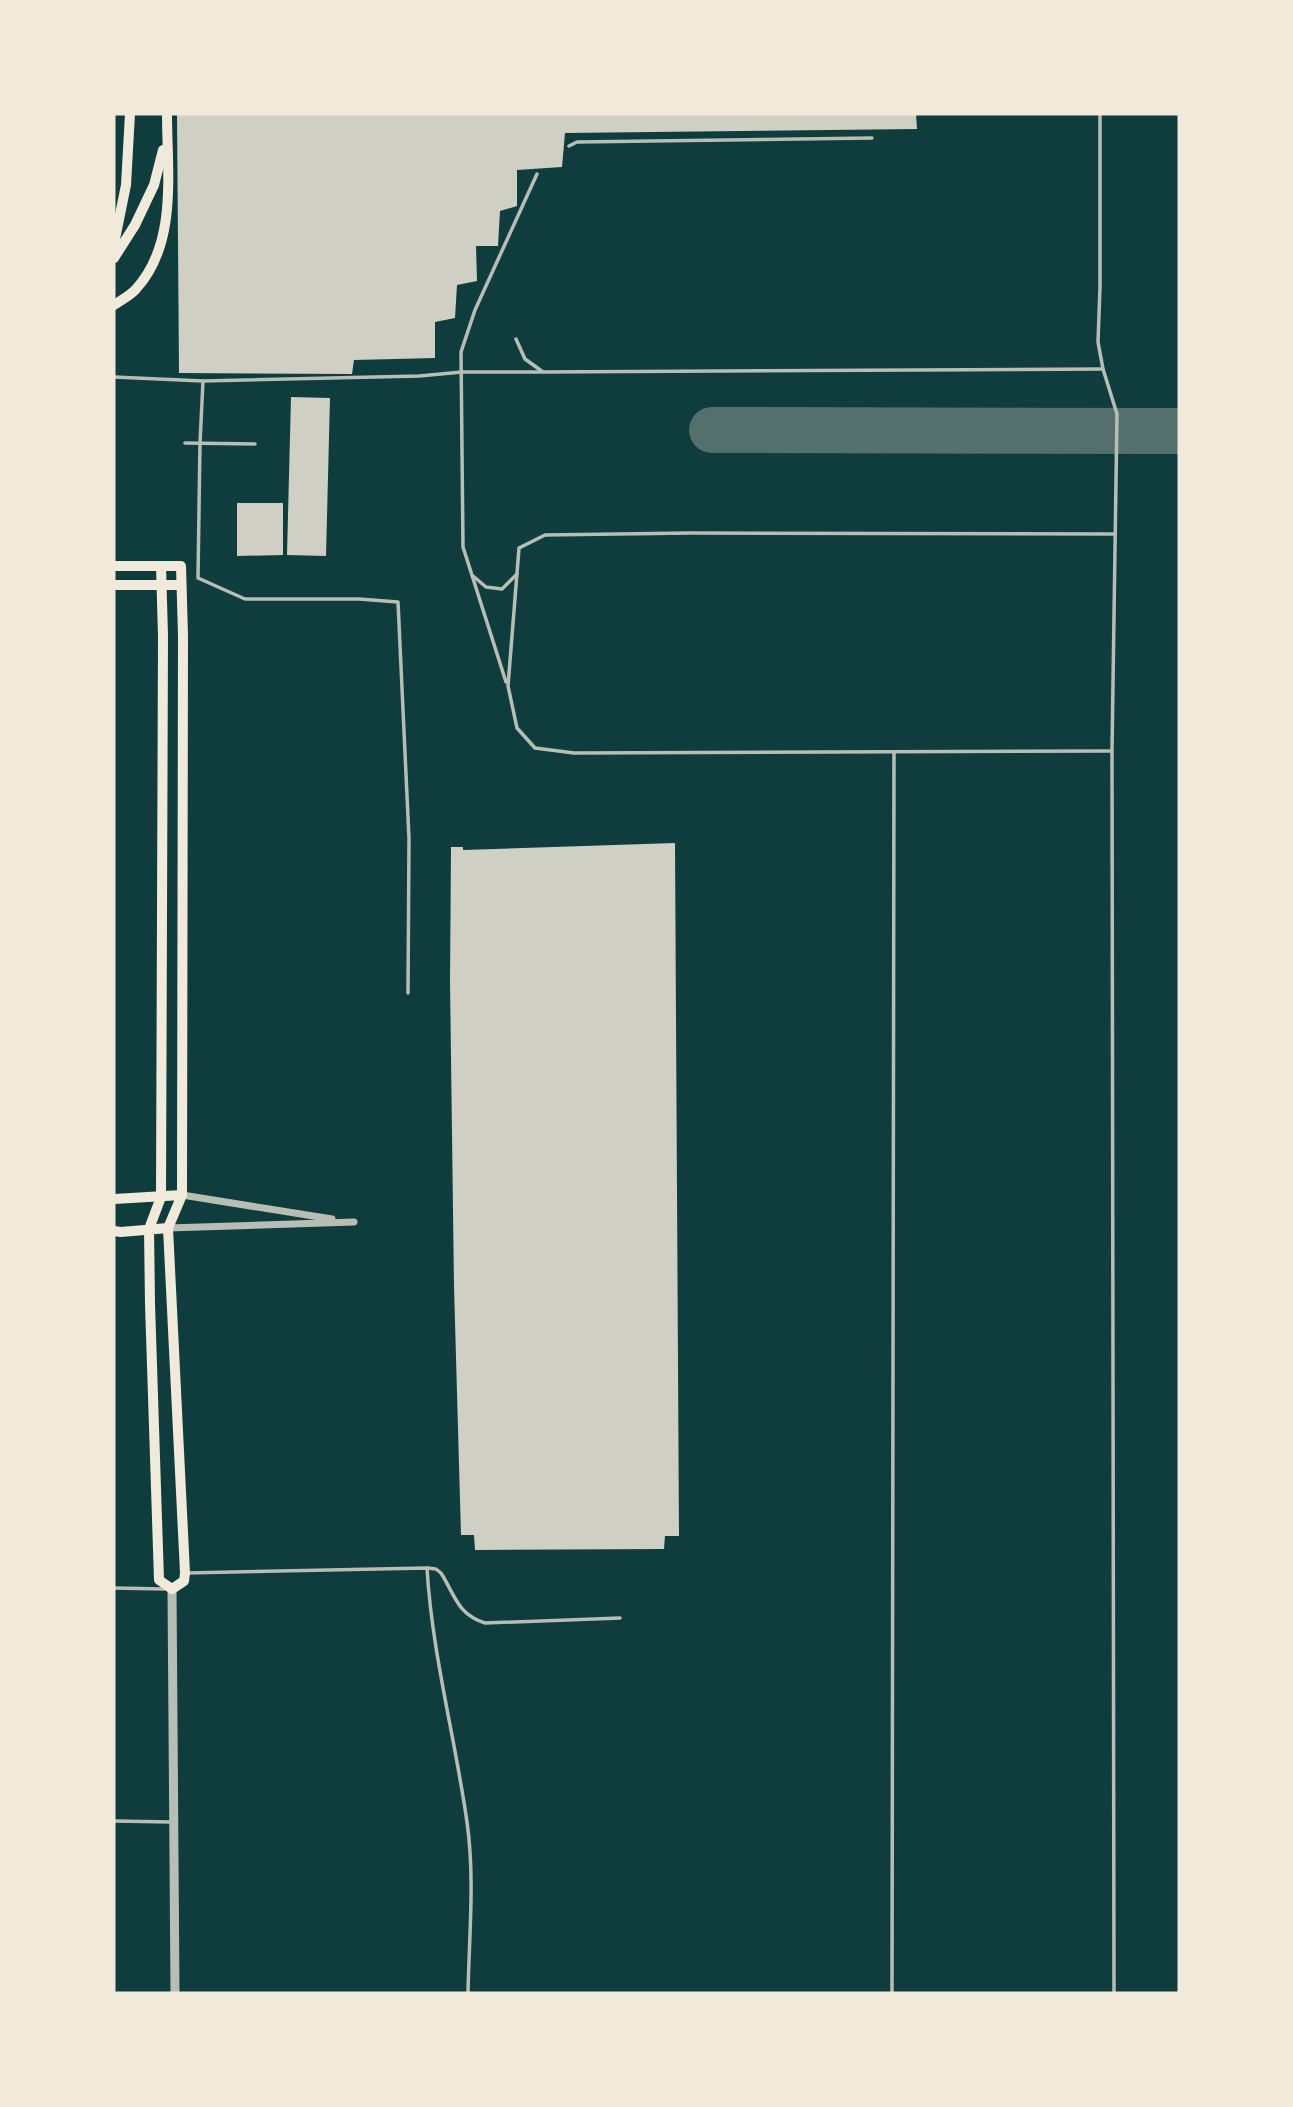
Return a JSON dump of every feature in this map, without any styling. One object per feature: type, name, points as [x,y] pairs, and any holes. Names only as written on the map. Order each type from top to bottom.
[{"type":"main road","points":[[114,244],[126,185],[131,114]]},
{"type":"main road","points":[[114,258],[135,225],[154,185],[169,114]]},
{"type":"main road","points":[[114,304],[134,291],[148,273],[160,250],[166,225],[169,114]]},
{"type":"main road","points":[[114,566],[161,566],[181,566],[182,1195],[168,1228],[184,1581],[172,1589],[159,1580],[149,1229],[161,1197],[161,566]]},
{"type":"main road","points":[[114,585],[181,585]]},
{"type":"main road","points":[[114,1199],[182,1195]]},
{"type":"main road","points":[[114,1231],[168,1228]]},
{"type":"street","points":[[168,1228],[354,1222],[182,1195]]},
{"type":"street","points":[[172,1589],[175,1993]]},
{"type":"lane","points":[[1100,114],[1098,342],[1117,414],[1112,751],[1114,1993]]},
{"type":"lane","points":[[569,146],[578,142],[872,138]]},
{"type":"lane","points":[[537,174],[475,310],[461,352],[463,547],[508,687],[517,728],[536,748],[574,752],[1112,751]]},
{"type":"lane","points":[[516,339],[525,359],[543,372]]},
{"type":"lane","points":[[114,377],[204,381],[419,376],[462,372],[1103,369]]},
{"type":"lane","points":[[204,381],[200,443],[198,578],[245,599],[359,599],[398,602],[409,839],[408,993]]},
{"type":"lane","points":[[184,443],[255,444]]},
{"type":"lane","points":[[508,687],[519,548],[545,535],[1115,534]]},
{"type":"lane","points":[[472,574],[486,587],[502,589],[517,574]]},
{"type":"lane","points":[[892,1993],[894,752]]},
{"type":"lane","points":[[184,1573],[427,1567],[440,1573],[463,1612],[485,1623],[621,1618]]},
{"type":"lane","points":[[427,1567],[432,1626],[467,1823],[471,1863],[468,1993]]},
{"type":"lane","points":[[114,1588],[172,1589]]},
{"type":"lane","points":[[114,1821],[173,1822]]},
{"type":"building","points":[[177,114],[916,114],[917,129],[565,133],[562,167],[517,170],[517,206],[500,211],[498,246],[476,246],[477,281],[457,285],[455,318],[435,322],[435,358],[354,360],[352,374],[179,373]]},
{"type":"building","points":[[291,397],[330,398],[326,556],[287,555]]},
{"type":"building","points":[[237,503],[283,503],[283,555],[237,556]]},
{"type":"building","points":[[675,843],[679,1536],[665,1536],[664,1549],[475,1550],[474,1535],[461,1535],[454,1286],[451,847],[463,847],[463,850]]},
{"type":"taxiway","points":[[712,430],[1179,431]]}]
